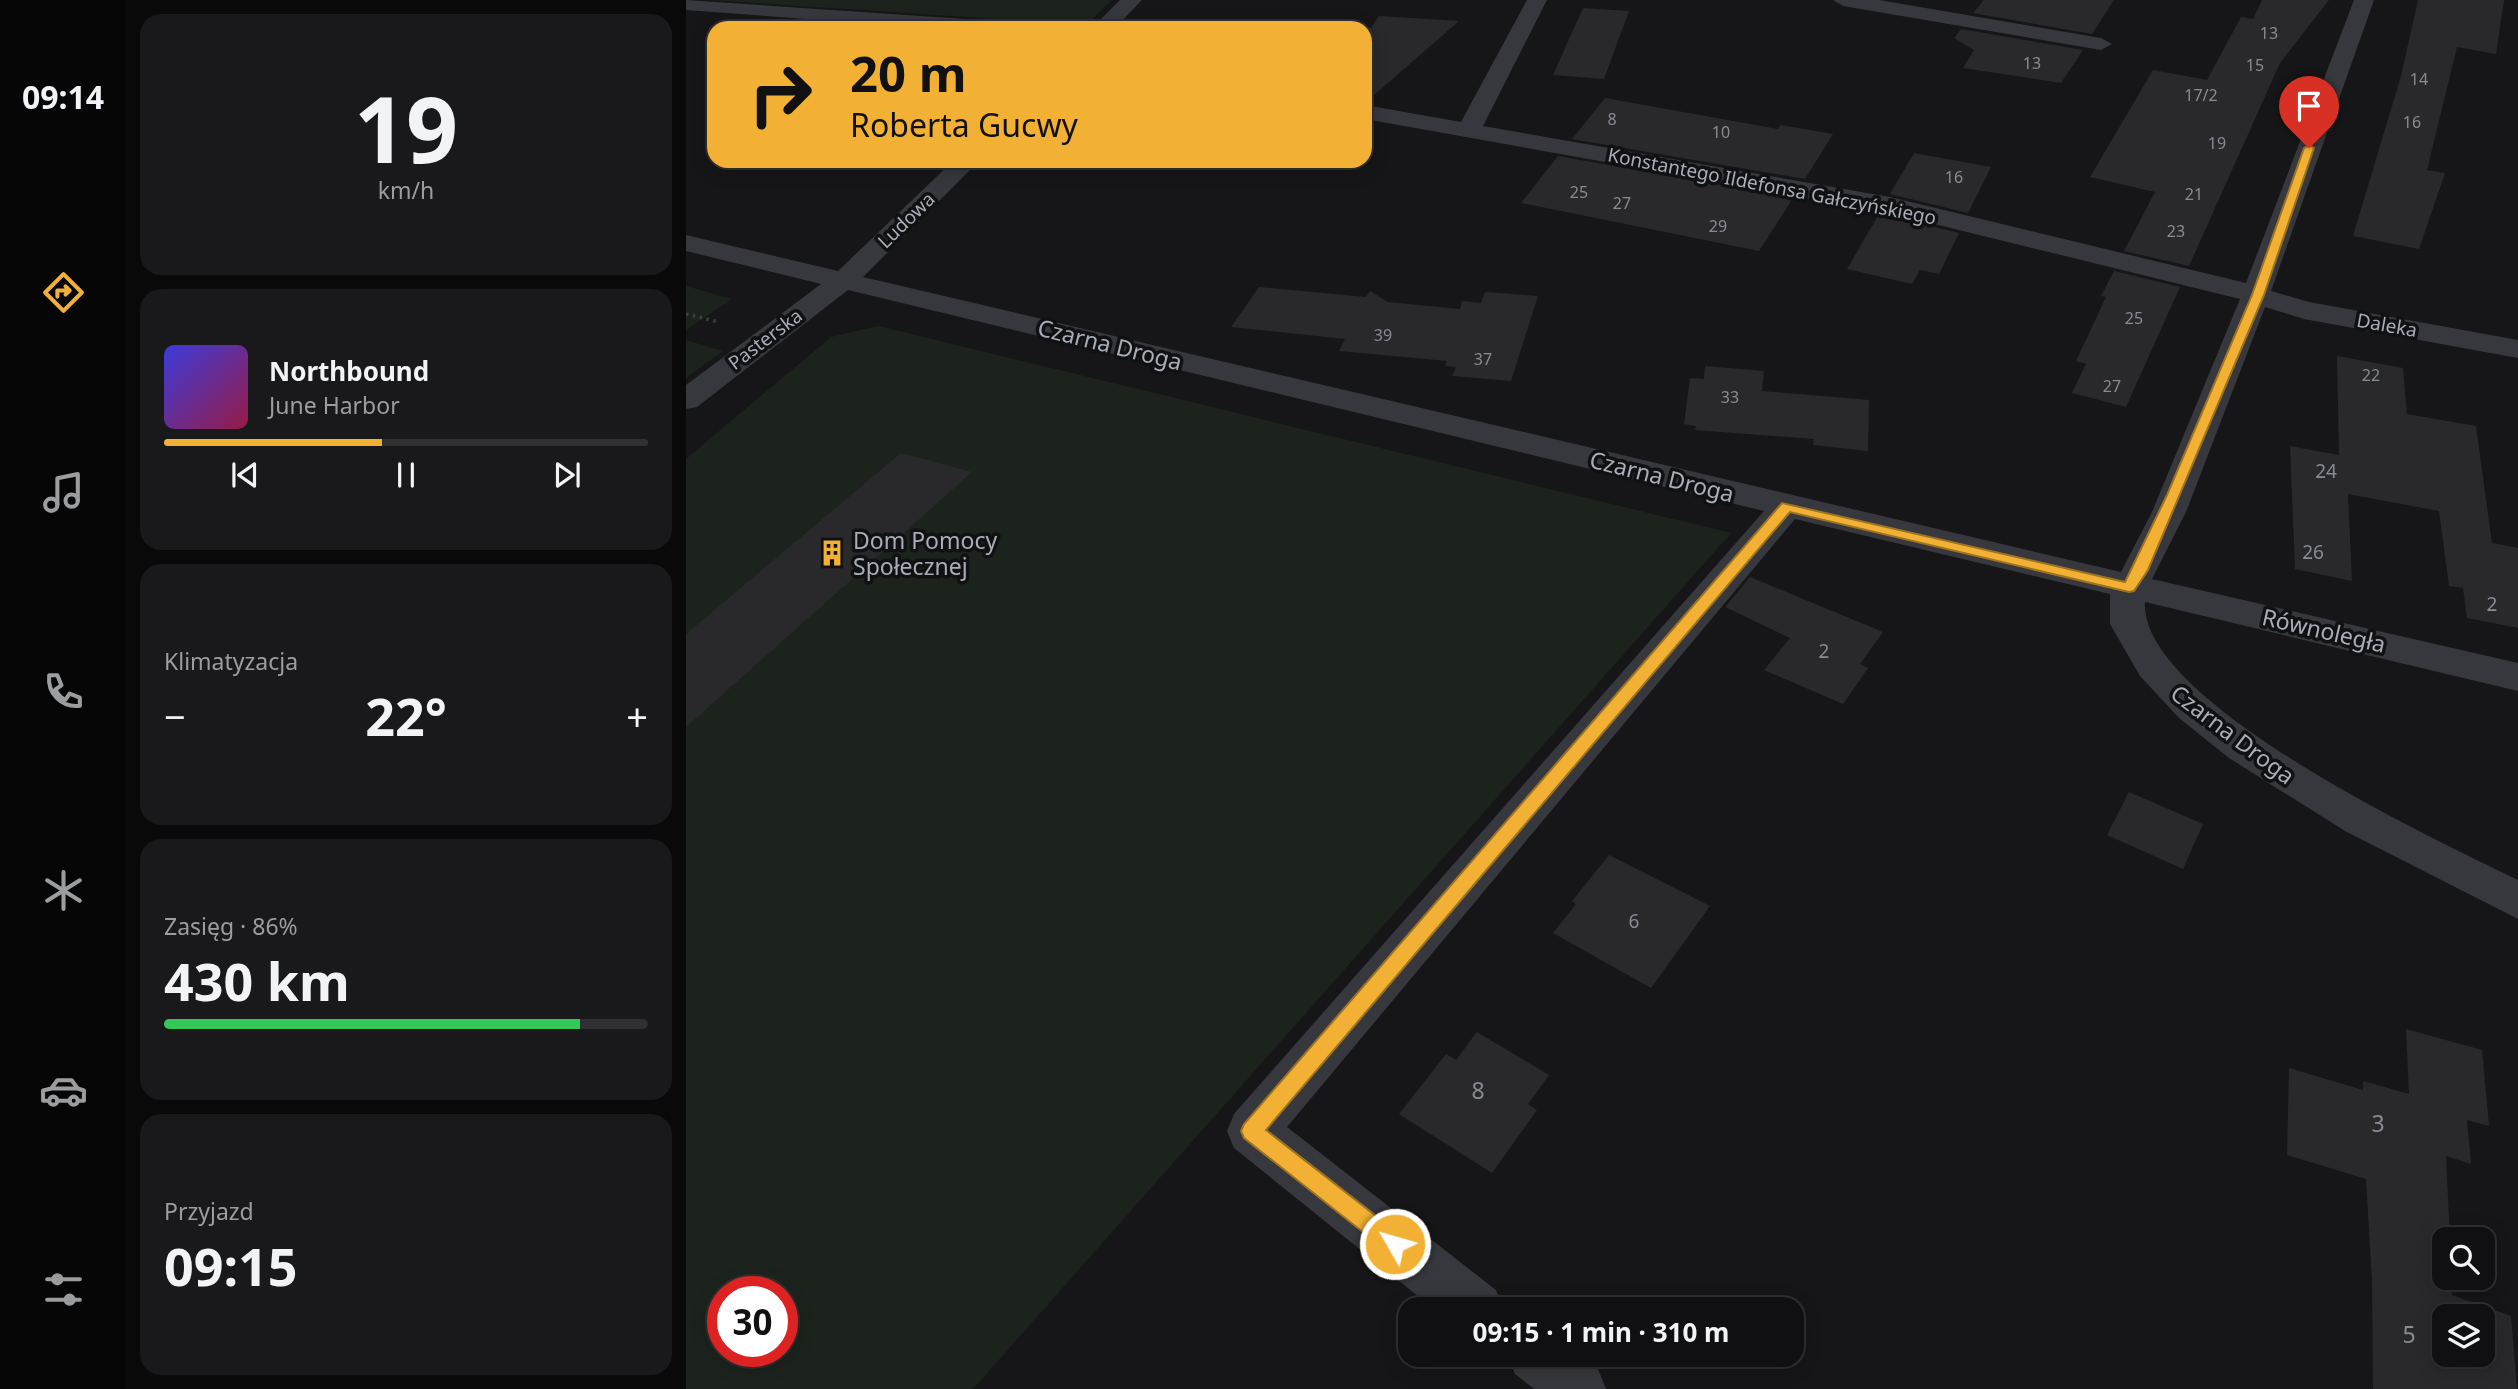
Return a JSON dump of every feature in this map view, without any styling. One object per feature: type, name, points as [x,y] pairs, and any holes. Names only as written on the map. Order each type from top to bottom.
[{"type":"street","points":[[1110,21],[1132,0]]},
{"type":"street","points":[[1469,130],[1537,0]]},
{"type":"street","points":[[1843,0],[2101,44]]},
{"type":"street","points":[[2129,587],[2141,570],[2258,295],[2264,271],[2364,0]]},
{"type":"street","points":[[686,4],[916,21]]},
{"type":"street","name":"Konstantego Ildefonsa Gałczyńskiego","points":[[1372,113],[1889,205],[2208,280],[2258,295]]},
{"type":"street","name":"Ludowa","points":[[845,279],[960,168]]},
{"type":"street","name":"Czarna Droga","points":[[686,243],[2129,587],[2127,623],[2162,680],[2190,707],[2280,773],[2518,901]]},
{"type":"street","name":"Pasterska","points":[[686,400],[845,279]]},
{"type":"street","name":"Daleka","points":[[2258,295],[2304,310],[2518,349]]},
{"type":"street","points":[[1462,1297],[1252,1131],[1787,506]]},
{"type":"street","name":"Równoległa","points":[[2129,587],[2270,617],[2518,677]]},
{"type":"street","points":[[1551,1367],[1578,1389]]},
{"type":"shaded area","points":[[710,0],[1112,0],[1090,21],[1026,21]]},
{"type":"shaded area","points":[[686,286],[732,299],[686,330]]},
{"type":"shaded area","points":[[878,326],[1731,533],[973,1389],[686,1389],[686,459],[831,337]]},
{"type":"shaded area","points":[[686,340],[723,351],[686,378]]},
{"type":"building","points":[[1984,0],[2114,0],[2092,34],[1973,13]]},
{"type":"building","points":[[2262,0],[2329,0],[2280,63],[2189,266],[2124,251],[2155,192],[2090,177],[2153,70],[2207,80],[2241,17],[2253,19]]},
{"type":"building","points":[[2418,0],[2504,0],[2496,54],[2457,47],[2427,170],[2445,173],[2419,249],[2353,236],[2401,76]]},
{"type":"building","points":[[1583,8],[1629,11],[1604,79],[1553,75]]},
{"type":"building","points":[[1379,16],[1459,21],[1372,97],[1372,26]]},
{"type":"building","points":[[1961,29],[2083,50],[2061,83],[1963,68],[1974,50],[1954,38]]},
{"type":"building","points":[[1605,98],[1778,129],[1781,125],[1833,134],[1805,179],[1572,139]]},
{"type":"building","points":[[1914,153],[1991,167],[1968,213],[1890,194]]},
{"type":"building","points":[[1558,156],[1793,198],[1759,251],[1521,203]]},
{"type":"building","points":[[1879,214],[1959,233],[1939,274],[1920,270],[1912,284],[1847,269]]},
{"type":"building","points":[[2114,271],[2180,287],[2126,407],[2072,393],[2086,364],[2076,361],[2106,297],[2101,296]]},
{"type":"building","points":[[1259,287],[1366,297],[1370,291],[1388,302],[1460,309],[1462,301],[1481,303],[1485,292],[1538,296],[1511,381],[1452,376],[1456,367],[1445,366],[1447,361],[1339,351],[1345,339],[1231,327]]},
{"type":"building","points":[[2337,356],[2403,368],[2407,414],[2476,426],[2492,543],[2518,548],[2518,628],[2467,618],[2463,588],[2449,586],[2439,511],[2348,494],[2352,581],[2295,569],[2290,446],[2339,455]]},
{"type":"building","points":[[1705,366],[1764,371],[1762,391],[1869,400],[1868,451],[1813,445],[1814,439],[1695,430],[1696,426],[1684,424],[1690,378],[1704,379]]},
{"type":"building","name":"Dom Pomocy Społecznej","points":[[901,453],[972,472],[686,727],[686,634]]},
{"type":"building","points":[[1750,577],[1883,632],[1860,664],[1868,668],[1843,704],[1764,670],[1790,638],[1725,607]]},
{"type":"building","points":[[2129,792],[2203,824],[2183,869],[2107,835]]},
{"type":"building","points":[[1609,855],[1710,906],[1651,988],[1553,933],[1576,904],[1572,901]]},
{"type":"building","points":[[2406,1029],[2482,1050],[2489,1126],[2467,1120],[2471,1164],[2446,1156],[2449,1227],[2432,1227],[2432,1290],[2452,1290],[2452,1295],[2477,1304],[2432,1304],[2432,1367],[2495,1367],[2495,1310],[2511,1316],[2517,1389],[2373,1389],[2372,1281],[2366,1179],[2287,1155],[2289,1068],[2363,1090],[2363,1081],[2409,1094]]},
{"type":"building","points":[[1477,1032],[1549,1075],[1528,1104],[1537,1110],[1492,1173],[1399,1114],[1446,1054],[1456,1060]]},
{"type":"place","name":"Dom Pomocy Społecznej","points":[[832,553]]},
{"type":"route","points":[[1395,1244],[1252,1131],[1787,506],[2129,587],[2141,570],[2258,295],[2264,271],[2309,148]]}]
